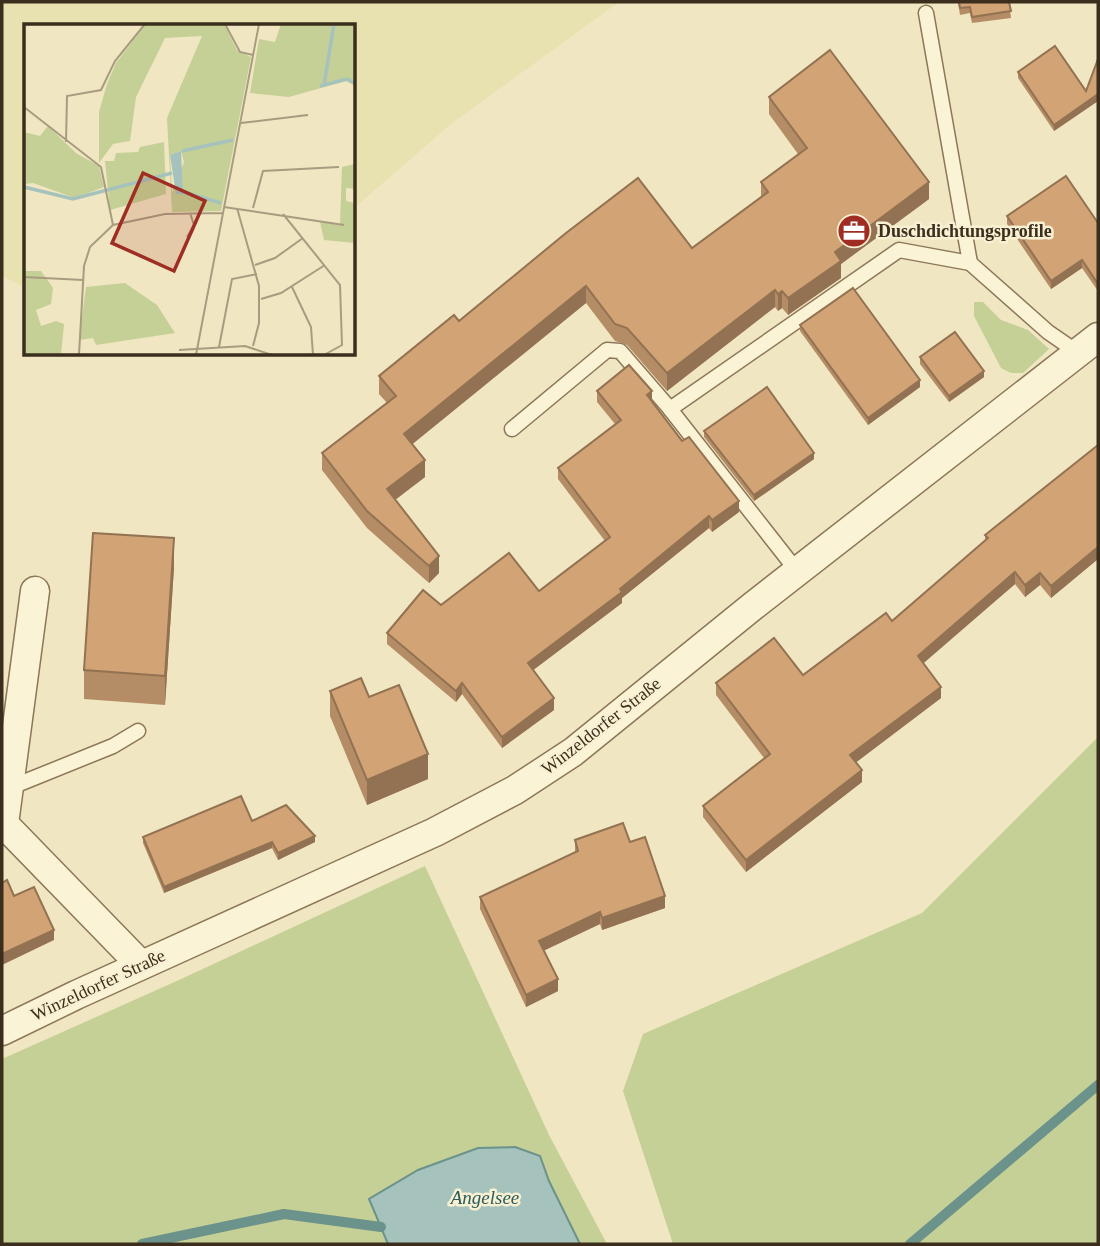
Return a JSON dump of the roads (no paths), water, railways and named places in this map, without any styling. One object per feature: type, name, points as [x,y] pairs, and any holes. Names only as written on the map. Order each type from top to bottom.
[{"type":"street","name":"Winzeldorfer Straße","points":[[2,1031],[435,832],[515,790],[573,751],[797,571],[1088,345]]},
{"type":"street","points":[[35,592],[4,824],[141,965]]},
{"type":"lane","points":[[926,13],[970,263]]},
{"type":"lane","points":[[671,410],[900,250],[970,263],[1048,332],[1088,345]]},
{"type":"lane","points":[[512,429],[607,350],[620,351],[671,410],[797,571]]},
{"type":"lane","points":[[9,788],[113,746],[138,731]]},
{"type":"water","name":"Angelsee","points":[[515,1147],[540,1156],[549,1181],[580,1244],[388,1244],[369,1199],[418,1170],[478,1148]]},
{"type":"waterway","points":[[910,1244],[1098,1085]]},
{"type":"waterway","points":[[142,1244],[284,1214],[381,1227]]},
{"type":"place","name":"Duschdichtungsprofile","points":[[854,231]]}]
